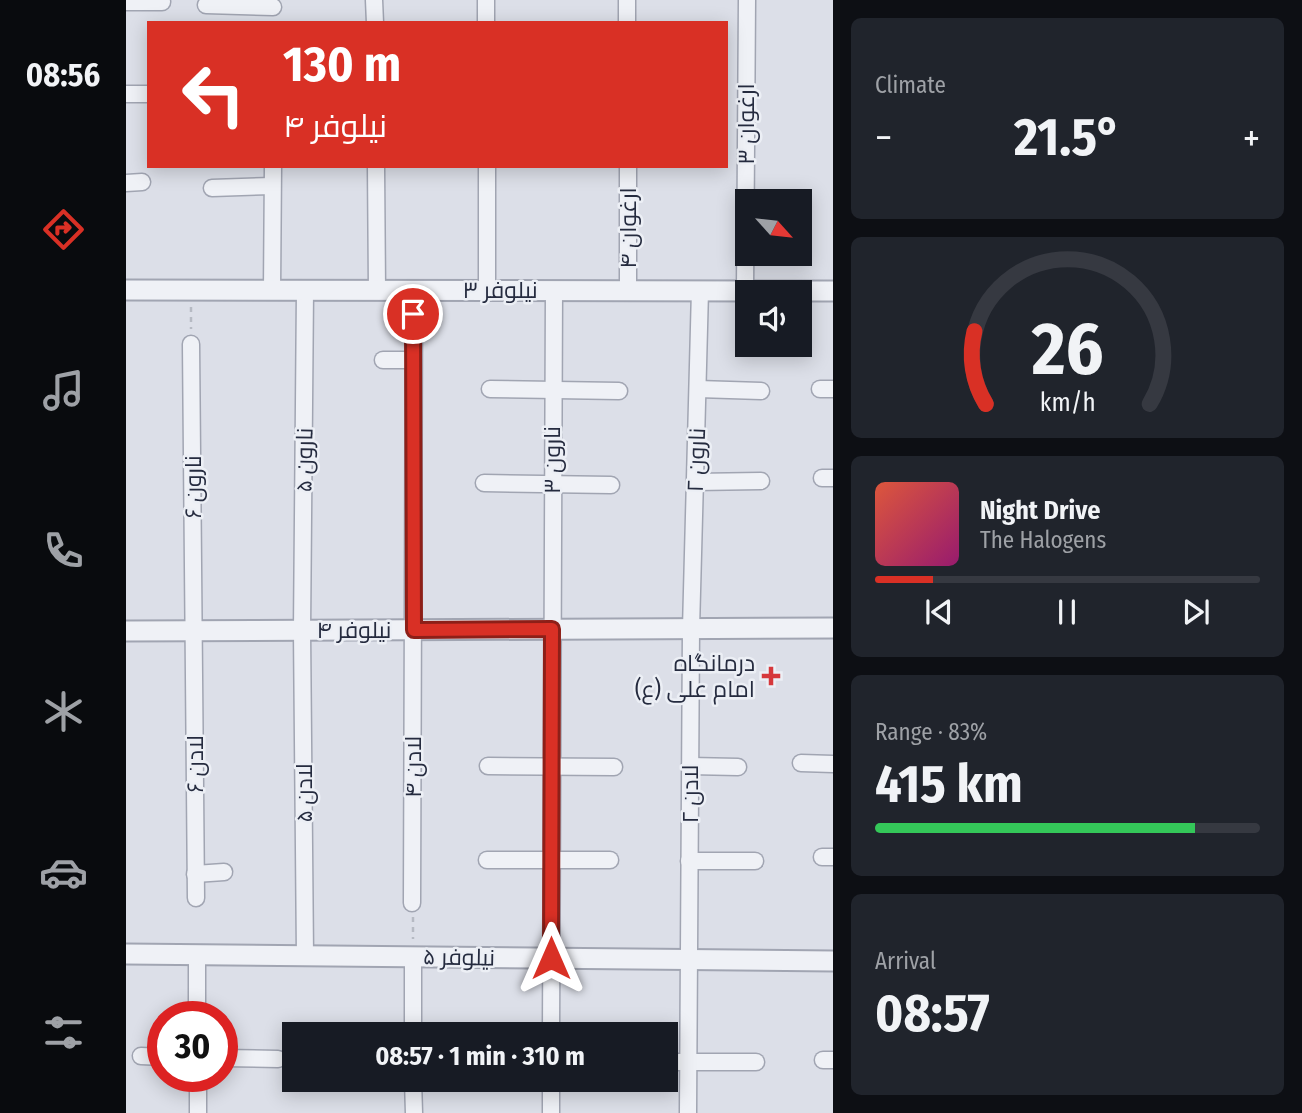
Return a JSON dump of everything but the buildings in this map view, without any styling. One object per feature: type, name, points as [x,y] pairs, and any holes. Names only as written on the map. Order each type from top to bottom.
[{"type":"street","points":[[374,0],[374,21]]},
{"type":"street","points":[[486,0],[486,21]]},
{"type":"street","points":[[627,0],[627,21]]},
{"type":"street","name":"ارغوان ۳","points":[[745,280],[747,0]]},
{"type":"street","points":[[126,2],[162,2]]},
{"type":"street","points":[[206,5],[273,10]]},
{"type":"street","points":[[126,94],[147,93]]},
{"type":"street","points":[[272,168],[272,290]]},
{"type":"street","points":[[376,168],[377,290]]},
{"type":"street","points":[[487,168],[487,290]]},
{"type":"street","name":"ارغوان ۴","points":[[628,168],[628,290]]},
{"type":"street","points":[[212,188],[272,186]]},
{"type":"street","name":"نیلوفر ۳","points":[[126,290],[735,290]]},
{"type":"street","name":"نارون ۵","points":[[302,631],[306,290]]},
{"type":"street","name":"لادن ۴","points":[[412,903],[414,290]]},
{"type":"street","name":"نارون ۳","points":[[551,1022],[554,290]]},
{"type":"street","name":"نارون ۲","points":[[691,629],[700,290]]},
{"type":"street","name":"نیلوفر ۳","points":[[812,291],[833,291]]},
{"type":"street","name":"نارون ۶","points":[[191,344],[194,631]]},
{"type":"street","points":[[383,360],[412,360]]},
{"type":"street","points":[[490,389],[619,391]]},
{"type":"street","points":[[698,389],[761,391]]},
{"type":"street","points":[[695,482],[761,481]]},
{"type":"street","points":[[484,483],[611,485]]},
{"type":"street","name":"نیلوفر ۴","points":[[126,631],[833,628]]},
{"type":"street","name":"لادن ۲","points":[[688,1113],[691,629]]},
{"type":"street","name":"لادن ۶","points":[[194,631],[196,898]]},
{"type":"street","name":"لادن ۵","points":[[302,631],[305,956]]},
{"type":"street","points":[[802,763],[833,764]]},
{"type":"street","points":[[488,766],[614,766]]},
{"type":"street","points":[[690,766],[738,767]]},
{"type":"street","points":[[487,860],[610,860]]},
{"type":"street","points":[[690,861],[755,861]]},
{"type":"street","points":[[195,873],[224,872]]},
{"type":"street","name":"نیلوفر ۵","points":[[126,954],[833,961]]},
{"type":"street","points":[[197,955],[197,1001]]},
{"type":"street","points":[[413,957],[413,1022]]},
{"type":"street","points":[[141,1056],[147,1056]]},
{"type":"street","points":[[238,1058],[278,1059]]},
{"type":"street","points":[[678,1062],[756,1062]]},
{"type":"street","points":[[198,1092],[198,1113]]},
{"type":"street","points":[[414,1092],[414,1113]]},
{"type":"street","points":[[551,1092],[551,1113]]},
{"type":"path","points":[[190,290],[191,344]]},
{"type":"path","points":[[412,903],[413,957]]},
{"type":"place","name":"درمانگاه امام علی (ع)","points":[[771,676]]},
{"type":"route","points":[[413,314],[414,630],[552,629],[551,958]]}]
